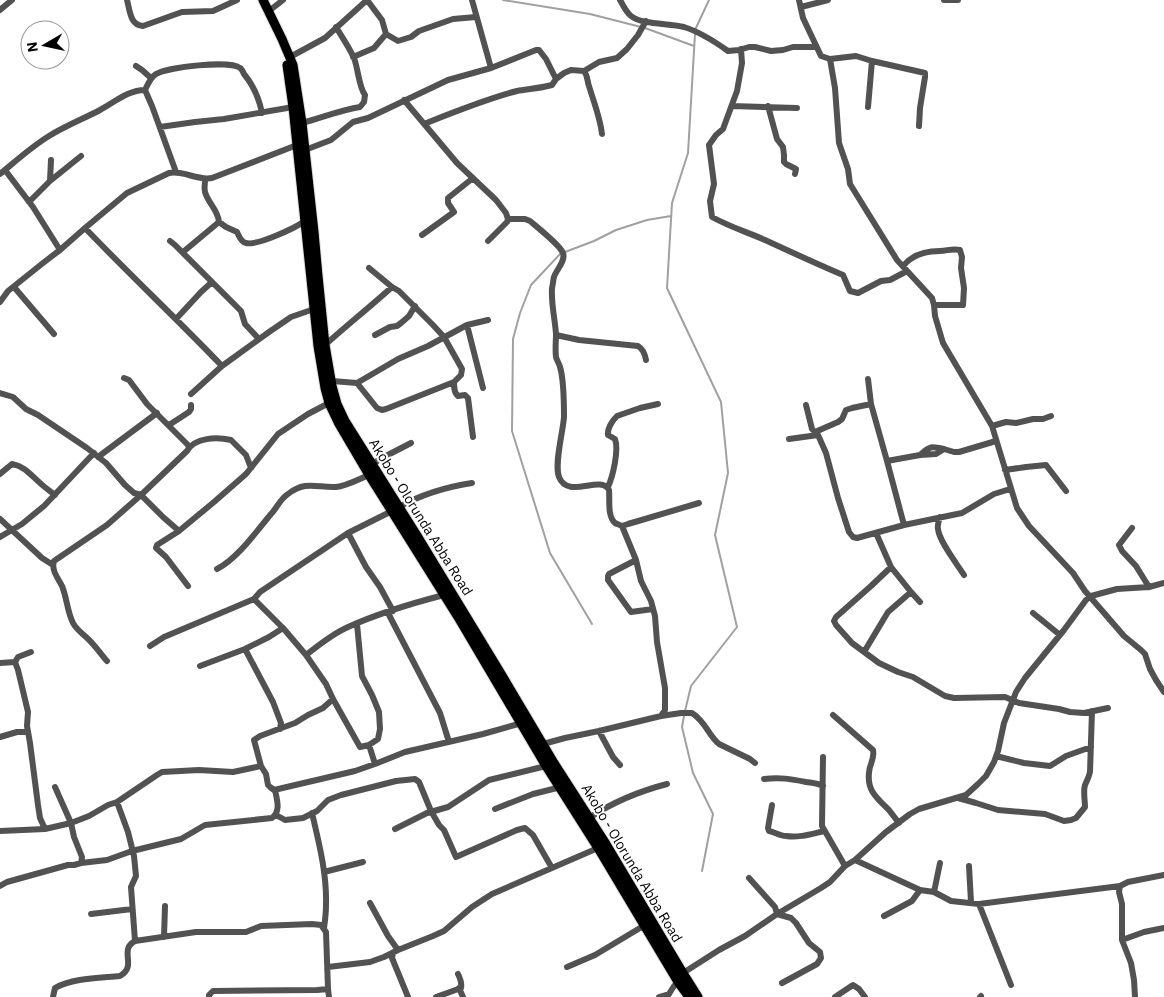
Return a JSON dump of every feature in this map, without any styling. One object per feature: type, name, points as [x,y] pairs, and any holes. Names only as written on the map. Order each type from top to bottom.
[{"type":"main road","name":"Akobo - Olorunda Abba Road","points":[[256,0],[266,16],[285,57],[288,68],[318,346],[329,403],[339,424],[362,455],[373,464],[395,509],[444,595],[546,766],[598,848],[622,879],[680,978],[689,997]]},
{"type":"main road","name":"Akobo - Olorunda Abba Road","points":[[262,0],[293,65],[302,123],[325,345],[337,404],[362,455],[369,475],[395,509],[497,666],[589,818],[645,925],[680,978],[698,997]]},
{"type":"street","points":[[0,10],[12,0]]},
{"type":"street","points":[[127,0],[134,23],[138,26],[143,26],[182,12],[214,11],[237,0]]},
{"type":"street","points":[[268,11],[283,0]]},
{"type":"street","points":[[290,57],[325,38],[367,0],[382,20],[386,34],[398,41],[411,37],[419,31],[453,20],[476,17]]},
{"type":"street","points":[[472,0],[491,68]]},
{"type":"street","points":[[620,0],[631,16],[646,21],[687,28],[718,43],[728,51],[749,47],[771,51],[793,47],[816,47]]},
{"type":"street","points":[[799,0],[803,18],[821,56],[830,59],[856,56],[925,73],[918,118],[919,126]]},
{"type":"street","points":[[801,7],[828,0]]},
{"type":"street","points":[[944,0],[958,0]]},
{"type":"street","points":[[424,124],[498,97],[552,85],[556,79],[571,70],[584,71],[599,62],[617,58],[624,54],[646,21]]},
{"type":"street","points":[[336,27],[354,58],[362,91],[365,95],[364,102],[368,118]]},
{"type":"street","points":[[354,58],[374,48],[386,34]]},
{"type":"street","points":[[741,49],[742,63],[737,91],[723,129],[716,135],[710,145],[714,184],[710,201],[712,217],[730,227],[843,275],[850,291],[858,293],[881,280],[890,280],[905,268],[908,260],[924,253],[954,248],[960,250],[964,288],[962,305],[934,305]]},
{"type":"street","points":[[305,150],[332,140],[353,122],[368,118],[448,80],[491,68],[536,50],[539,50],[546,59],[556,79]]},
{"type":"street","points":[[830,59],[835,88],[839,143],[848,168],[850,184],[892,252],[932,298],[943,343],[992,426],[1017,508],[1029,526],[1073,573],[1085,592],[1091,596],[1124,636],[1138,646],[1145,654],[1150,669],[1164,692]]},
{"type":"street","points":[[868,107],[872,61]]},
{"type":"street","points":[[176,172],[145,90],[155,74],[164,70],[198,65],[231,64],[240,68],[250,81],[257,93],[262,113]]},
{"type":"street","points":[[136,66],[151,78]]},
{"type":"street","points":[[584,71],[587,75],[588,86],[601,122],[602,134]]},
{"type":"street","points":[[60,250],[29,202],[2,172],[32,147],[66,126],[100,110],[124,95],[145,90]]},
{"type":"street","points":[[404,100],[457,163],[496,200],[508,219]]},
{"type":"street","points":[[302,123],[360,107],[364,102]]},
{"type":"street","points":[[160,127],[262,113],[292,106]]},
{"type":"street","points":[[732,106],[797,108]]},
{"type":"street","points":[[768,106],[777,139],[782,147],[784,162],[796,169],[796,174]]},
{"type":"street","points":[[0,302],[8,291],[127,193],[168,173],[176,172],[205,180],[296,145]]},
{"type":"street","points":[[29,202],[50,181],[81,156]]},
{"type":"street","points":[[50,181],[51,160]]},
{"type":"street","points":[[422,235],[453,213],[454,210],[448,203],[448,198],[473,178]]},
{"type":"street","points":[[205,180],[205,194],[216,212],[219,222],[236,232],[245,243],[250,244],[268,238],[298,226],[305,221]]},
{"type":"street","points":[[488,241],[508,219]]},
{"type":"street","points":[[508,219],[525,219],[530,221],[563,252],[564,259],[554,278],[552,288],[556,359],[561,368],[564,404],[559,453],[558,472],[560,478],[564,484],[572,487],[603,484],[608,487]]},
{"type":"street","points":[[182,252],[219,222]]},
{"type":"street","points":[[85,228],[222,366]]},
{"type":"street","points":[[170,241],[242,311],[245,324],[259,340]]},
{"type":"street","points":[[357,383],[377,408],[382,410],[454,382],[461,376],[462,369],[444,337],[399,291],[369,268]]},
{"type":"street","points":[[176,319],[212,282]]},
{"type":"street","points":[[14,287],[54,334]]},
{"type":"street","points":[[325,345],[392,287]]},
{"type":"street","points":[[375,335],[390,327],[397,326],[409,316],[415,306]]},
{"type":"street","points":[[191,394],[222,366],[291,317],[314,308]]},
{"type":"street","points":[[332,381],[357,383],[398,359],[468,325],[488,320]]},
{"type":"street","points":[[468,325],[483,388]]},
{"type":"street","points":[[556,335],[579,340],[638,346],[645,355],[646,360]]},
{"type":"street","points":[[124,378],[129,380],[147,404],[189,448]]},
{"type":"street","points":[[868,379],[871,404],[904,525]]},
{"type":"street","points":[[454,382],[456,395],[465,395],[468,398],[473,437]]},
{"type":"street","points":[[0,392],[13,397],[26,409],[67,434],[96,455],[106,463],[125,485],[141,496],[179,531]]},
{"type":"street","points":[[188,586],[156,548],[157,545],[179,531],[214,502],[251,468],[278,434],[308,414],[329,403]]},
{"type":"street","points":[[658,404],[640,408],[615,418],[608,430],[608,435],[615,439],[616,444],[614,468],[608,487],[612,519],[622,526],[653,609],[665,688],[665,710],[661,716]]},
{"type":"street","points":[[790,439],[816,433],[838,422],[846,410],[871,404]]},
{"type":"street","points":[[169,425],[188,412],[191,409],[191,405]]},
{"type":"street","points":[[806,405],[812,429],[826,453],[838,498],[849,532],[853,537],[858,538],[904,525],[962,513],[994,494],[1010,489]]},
{"type":"street","points":[[0,537],[22,524],[96,455],[157,414]]},
{"type":"street","points":[[992,426],[1006,422],[1016,423],[1043,419],[1051,416]]},
{"type":"street","points":[[107,661],[73,623],[62,588],[53,569],[54,561],[107,525],[141,496],[189,448],[203,440],[209,438],[231,440],[246,455],[251,468]]},
{"type":"street","points":[[887,461],[936,454],[944,449],[960,452],[996,441]]},
{"type":"street","points":[[373,464],[411,443]]},
{"type":"street","points":[[0,474],[12,464],[18,465],[28,471],[55,495]]},
{"type":"street","points":[[1005,470],[1046,465],[1066,491]]},
{"type":"street","points":[[217,569],[224,566],[251,539],[282,499],[289,493],[306,485],[344,486],[369,475]]},
{"type":"street","points":[[150,646],[164,637],[254,599],[260,592],[348,533],[395,509],[426,494],[472,484]]},
{"type":"street","points":[[622,526],[699,502]]},
{"type":"street","points":[[940,517],[937,528],[939,534],[964,574]]},
{"type":"street","points":[[0,519],[42,558],[53,565]]},
{"type":"street","points":[[1132,528],[1119,544],[1122,551],[1136,566],[1149,587]]},
{"type":"street","points":[[348,533],[366,567],[380,587],[440,713],[449,742]]},
{"type":"street","points":[[876,533],[891,567],[920,602]]},
{"type":"street","points":[[636,560],[609,574],[608,580],[629,610],[633,612],[653,609]]},
{"type":"street","points":[[891,567],[836,617],[834,621],[852,643],[888,668],[913,677],[945,696],[954,698],[1005,697],[1012,701],[1084,713],[1108,708]]},
{"type":"street","points":[[659,997],[668,996],[680,978],[719,950],[745,936],[830,882],[845,866],[855,860],[886,832],[910,814],[919,809],[966,795],[986,776],[996,756],[1004,723],[1012,701],[1025,678],[1086,600],[1091,596],[1118,589],[1149,587],[1164,583]]},
{"type":"street","points":[[864,652],[888,612],[910,592]]},
{"type":"street","points":[[306,655],[331,636],[347,627],[444,595]]},
{"type":"street","points":[[254,599],[283,628],[306,655],[326,684],[360,747],[369,745],[378,739],[380,729],[379,712],[362,676],[357,624]]},
{"type":"street","points":[[1033,613],[1060,635]]},
{"type":"street","points":[[200,666],[245,649],[283,628]]},
{"type":"street","points":[[245,649],[283,726]]},
{"type":"street","points":[[15,662],[18,657],[31,652]]},
{"type":"street","points":[[0,663],[15,662]]},
{"type":"street","points":[[15,662],[28,712],[27,726],[40,818],[45,828]]},
{"type":"street","points":[[333,699],[322,708],[296,723],[283,726],[254,740],[270,788],[275,790],[354,771],[405,752],[484,734],[522,723]]},
{"type":"street","points":[[958,798],[998,810],[1045,814],[1064,821],[1076,818],[1085,807],[1084,787],[1090,772],[1092,711]]},
{"type":"street","points":[[543,744],[681,712],[692,713],[705,724],[719,744],[755,763]]},
{"type":"street","points":[[832,714],[873,750],[874,757],[868,778],[873,794],[899,823]]},
{"type":"street","points":[[600,731],[613,757],[620,765]]},
{"type":"street","points":[[0,737],[17,732],[28,732]]},
{"type":"street","points":[[369,745],[375,764]]},
{"type":"street","points":[[996,756],[1039,766],[1050,766],[1066,756],[1090,747]]},
{"type":"street","points":[[823,757],[822,820],[824,831],[845,866]]},
{"type":"street","points":[[0,831],[45,828],[71,823],[117,802],[162,772],[199,770],[233,772],[262,766]]},
{"type":"street","points":[[395,829],[431,811],[448,807],[477,786],[489,780],[546,766]]},
{"type":"street","points":[[764,779],[779,777],[822,786]]},
{"type":"street","points":[[0,886],[7,882],[68,865],[107,860],[132,851],[181,839],[205,825],[266,820],[276,816],[285,820],[303,818],[317,811],[328,800],[341,795],[409,779],[419,782],[438,825],[444,830],[456,856],[524,828],[533,835],[552,868]]},
{"type":"street","points":[[589,818],[604,808],[648,789],[667,784]]},
{"type":"street","points":[[495,809],[534,794],[560,787]]},
{"type":"street","points":[[55,788],[71,823],[74,837],[82,856],[81,863]]},
{"type":"street","points":[[275,790],[278,809],[276,816]]},
{"type":"street","points":[[117,802],[128,832],[136,876],[131,887],[135,942]]},
{"type":"street","points":[[772,804],[768,828],[770,831],[784,836],[795,837],[824,831]]},
{"type":"street","points":[[312,813],[324,872],[326,905],[324,928],[326,932],[329,997]]},
{"type":"street","points":[[328,967],[370,962],[444,931],[472,907],[492,894],[598,848]]},
{"type":"street","points":[[855,860],[920,890],[934,892],[951,901],[979,904],[1120,886],[1128,882],[1164,875]]},
{"type":"street","points":[[324,872],[363,862]]},
{"type":"street","points":[[934,892],[940,863]]},
{"type":"street","points":[[968,866],[972,902]]},
{"type":"street","points":[[749,878],[775,908],[777,914]]},
{"type":"street","points":[[1120,886],[1122,940],[1131,962],[1135,997]]},
{"type":"street","points":[[884,916],[912,901],[920,890]]},
{"type":"street","points":[[370,903],[395,951],[392,958],[408,997]]},
{"type":"street","points":[[979,904],[1011,985]]},
{"type":"street","points":[[164,936],[165,906]]},
{"type":"street","points":[[91,914],[132,909]]},
{"type":"street","points":[[777,914],[791,918],[809,942],[820,952],[821,958],[817,964],[782,983]]},
{"type":"street","points":[[53,997],[55,988],[61,985],[124,974],[128,968],[127,948],[129,944],[135,942],[206,931],[246,932],[261,926],[312,924],[322,925],[324,928]]},
{"type":"street","points":[[567,967],[595,955],[645,925]]},
{"type":"street","points":[[1122,940],[1144,932],[1164,928]]},
{"type":"street","points":[[436,997],[461,988],[462,985],[458,974]]},
{"type":"street","points":[[835,997],[853,985],[859,988],[865,997]]},
{"type":"street","points":[[459,988],[463,997]]},
{"type":"street","points":[[209,997],[213,991],[328,989]]},
{"type":"waterway","points":[[503,0],[590,14],[641,27]]},
{"type":"waterway","points":[[695,30],[709,0]]},
{"type":"waterway","points":[[645,28],[694,46]]},
{"type":"waterway","points":[[685,711],[691,686],[737,627],[715,535],[728,473],[721,402],[667,288],[672,203],[688,153],[695,34]]},
{"type":"waterway","points":[[565,252],[616,230],[647,220],[671,216]]},
{"type":"waterway","points":[[561,253],[531,285],[520,313],[513,339],[512,431],[550,553],[592,624]]},
{"type":"waterway","points":[[684,716],[682,727],[693,773],[713,814],[702,871]]}]
